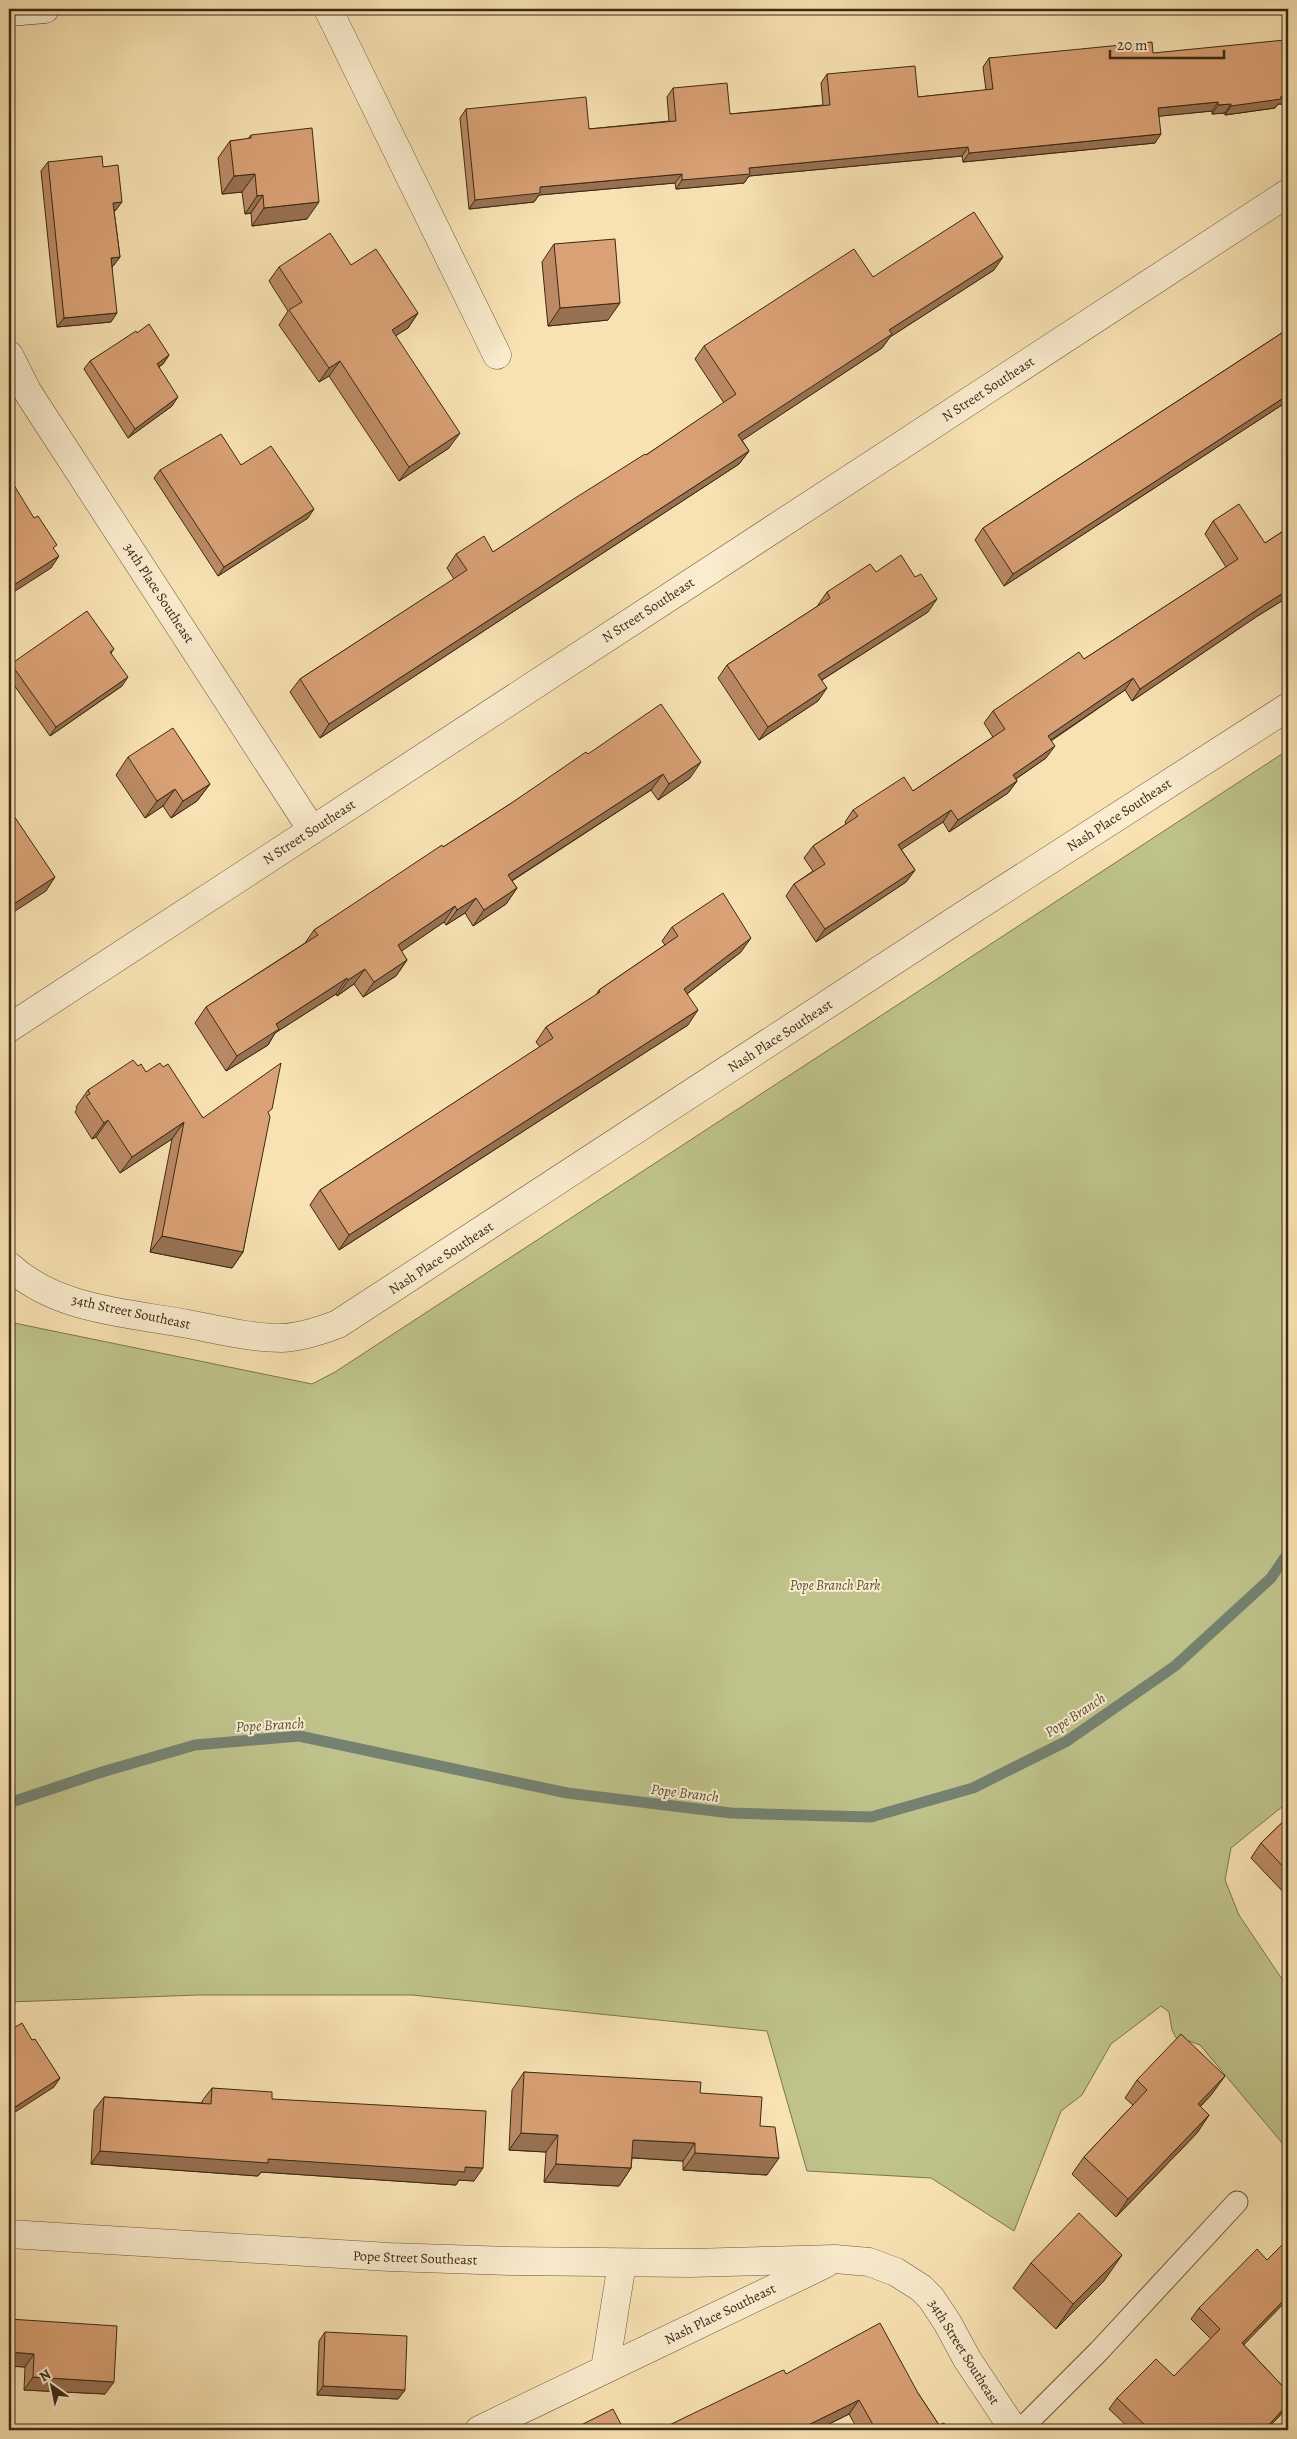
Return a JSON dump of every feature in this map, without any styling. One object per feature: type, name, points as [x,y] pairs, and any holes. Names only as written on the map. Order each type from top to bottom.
[{"type":"street","points":[[9,12],[45,9]]},
{"type":"street","points":[[328,9],[497,355]]},
{"type":"street","name":"N Street Southeast","points":[[9,1028],[1288,194]]},
{"type":"street","name":"34th Place Southeast","points":[[9,355],[27,391],[312,830]]},
{"type":"street","name":"Nash Place Southeast","points":[[262,1338],[303,1336],[321,1331],[354,1314],[964,915],[1288,707]]},
{"type":"street","name":"34th Street Southeast","points":[[9,1266],[31,1284],[85,1305],[262,1338]]},
{"type":"street","name":"Pope Street Southeast","points":[[9,2234],[389,2257],[622,2263],[829,2260]]},
{"type":"street","name":"Nash Place Southeast","points":[[479,2430],[829,2260]]},
{"type":"street","name":"34th Street Southeast","points":[[829,2260],[855,2260],[883,2266],[920,2288],[940,2309],[967,2359],[1014,2430]]},
{"type":"street","points":[[606,2369],[622,2263]]},
{"type":"lane","points":[[1020,2430],[1098,2351],[1238,2202]]},
{"type":"green space","name":"Pope Branch Park","points":[[1288,750],[1288,1802],[1231,1848],[1225,1880],[1239,1915],[1288,1988],[1288,2150],[1200,2045],[1189,2041],[1180,2045],[1172,2030],[1169,2012],[1161,2006],[1111,2044],[1082,2095],[1061,2111],[1014,2231],[931,2178],[807,2171],[767,2031],[412,1995],[198,1995],[9,2002],[9,1322],[312,1384],[335,1372]]},
{"type":"building","points":[[1285,40],[1288,95],[1281,96],[1281,99],[1231,106],[1231,104],[1218,105],[1218,102],[1158,108],[1161,134],[969,153],[968,147],[749,168],[750,174],[682,180],[682,174],[540,187],[540,193],[475,200],[466,109],[586,97],[589,129],[676,121],[673,88],[727,83],[730,114],[830,105],[827,74],[915,66],[918,97],[993,89],[989,58],[1152,42],[1153,53]]},
{"type":"building","points":[[312,128],[319,202],[264,208],[263,195],[257,196],[255,174],[234,176],[230,141],[251,138],[251,135]]},
{"type":"building","points":[[102,156],[103,167],[118,165],[122,202],[113,203],[120,257],[111,258],[117,313],[64,318],[48,162]]},
{"type":"building","points":[[974,212],[1003,257],[889,330],[892,334],[738,435],[749,451],[329,724],[300,679],[467,570],[456,554],[484,536],[493,552],[572,500],[646,455],[736,394],[704,346],[854,249],[873,277]]},
{"type":"building","points":[[330,233],[351,265],[376,249],[418,313],[392,330],[460,433],[409,467],[340,361],[329,368],[289,310],[302,302],[279,267]]},
{"type":"building","points":[[615,239],[620,303],[560,308],[554,244]]},
{"type":"building","points":[[149,324],[169,355],[157,364],[178,397],[135,429],[90,361]]},
{"type":"building","points":[[1288,329],[1288,395],[1013,574],[983,528]]},
{"type":"building","points":[[221,434],[241,465],[271,446],[314,509],[224,567],[160,470]]},
{"type":"building","points":[[9,477],[34,518],[38,516],[57,545],[53,548],[59,556],[9,588]]},
{"type":"building","points":[[1239,504],[1265,543],[1288,528],[1288,590],[1140,689],[1133,678],[1048,736],[1055,746],[1013,775],[1017,781],[958,820],[951,810],[898,845],[915,870],[825,929],[794,884],[825,864],[813,846],[858,816],[853,810],[904,777],[913,791],[1005,729],[993,711],[1079,652],[1084,659],[1238,559],[1213,521]]},
{"type":"building","points":[[901,555],[915,577],[921,574],[937,599],[818,675],[827,688],[768,727],[727,665],[830,598],[827,592],[870,564],[876,572]]},
{"type":"building","points":[[87,611],[114,649],[110,652],[128,677],[56,727],[11,664]]},
{"type":"building","points":[[661,704],[701,762],[669,784],[663,774],[508,875],[517,888],[484,910],[476,898],[457,910],[455,906],[398,945],[407,960],[374,982],[365,969],[348,980],[347,978],[276,1024],[279,1029],[237,1056],[206,1007],[318,935],[314,930],[442,845],[443,847],[510,804],[586,752],[588,754]]},
{"type":"building","points":[[173,728],[210,784],[183,801],[175,789],[157,801],[128,757]]},
{"type":"building","points":[[12,813],[55,877],[9,907],[9,815]]},
{"type":"building","points":[[723,893],[751,938],[684,989],[698,1010],[349,1235],[320,1190],[553,1038],[546,1027],[600,992],[599,990],[678,936],[672,927]]},
{"type":"building","points":[[133,1060],[138,1066],[141,1064],[146,1072],[160,1063],[163,1067],[168,1064],[203,1118],[281,1063],[272,1109],[268,1112],[270,1117],[243,1252],[162,1236],[184,1122],[132,1157],[108,1120],[104,1123],[86,1096],[90,1094],[88,1090]]},
{"type":"building","points":[[1288,1817],[1288,1872],[1261,1843]]},
{"type":"building","points":[[22,2023],[32,2040],[35,2039],[60,2078],[9,2111],[9,2031]]},
{"type":"building","points":[[1181,2034],[1225,2076],[1198,2104],[1209,2115],[1128,2199],[1084,2157],[1147,2090],[1137,2080]]},
{"type":"building","points":[[524,2072],[701,2082],[700,2093],[762,2097],[760,2126],[775,2127],[779,2158],[695,2153],[695,2143],[633,2140],[631,2168],[556,2164],[558,2135],[521,2133]]},
{"type":"building","points":[[212,2088],[272,2092],[272,2099],[486,2111],[483,2168],[465,2167],[465,2172],[268,2159],[268,2163],[100,2151],[104,2097],[211,2104]]},
{"type":"building","points":[[1079,2213],[1122,2255],[1073,2304],[1031,2263]]},
{"type":"building","points":[[1288,2239],[1288,2296],[1242,2343],[1288,2392],[1288,2404],[1264,2430],[1150,2430],[1117,2398],[1156,2359],[1174,2376],[1220,2329],[1199,2308],[1257,2249],[1267,2260]]},
{"type":"building","points":[[9,2319],[117,2326],[114,2382],[33,2377],[34,2354],[9,2352]]},
{"type":"building","points":[[880,2323],[918,2393],[939,2425],[944,2423],[947,2430],[876,2430],[859,2400],[798,2430],[659,2430],[781,2371],[784,2370],[786,2374]]},
{"type":"building","points":[[325,2332],[407,2336],[405,2390],[323,2386]]},
{"type":"building","points":[[613,2409],[624,2430],[571,2430]]},
{"type":"waterway","name":"Pope Branch","points":[[9,1803],[102,1772],[195,1745],[299,1736],[567,1793],[731,1813],[871,1817],[973,1788],[1067,1741],[1175,1666],[1271,1578],[1288,1553]]}]
